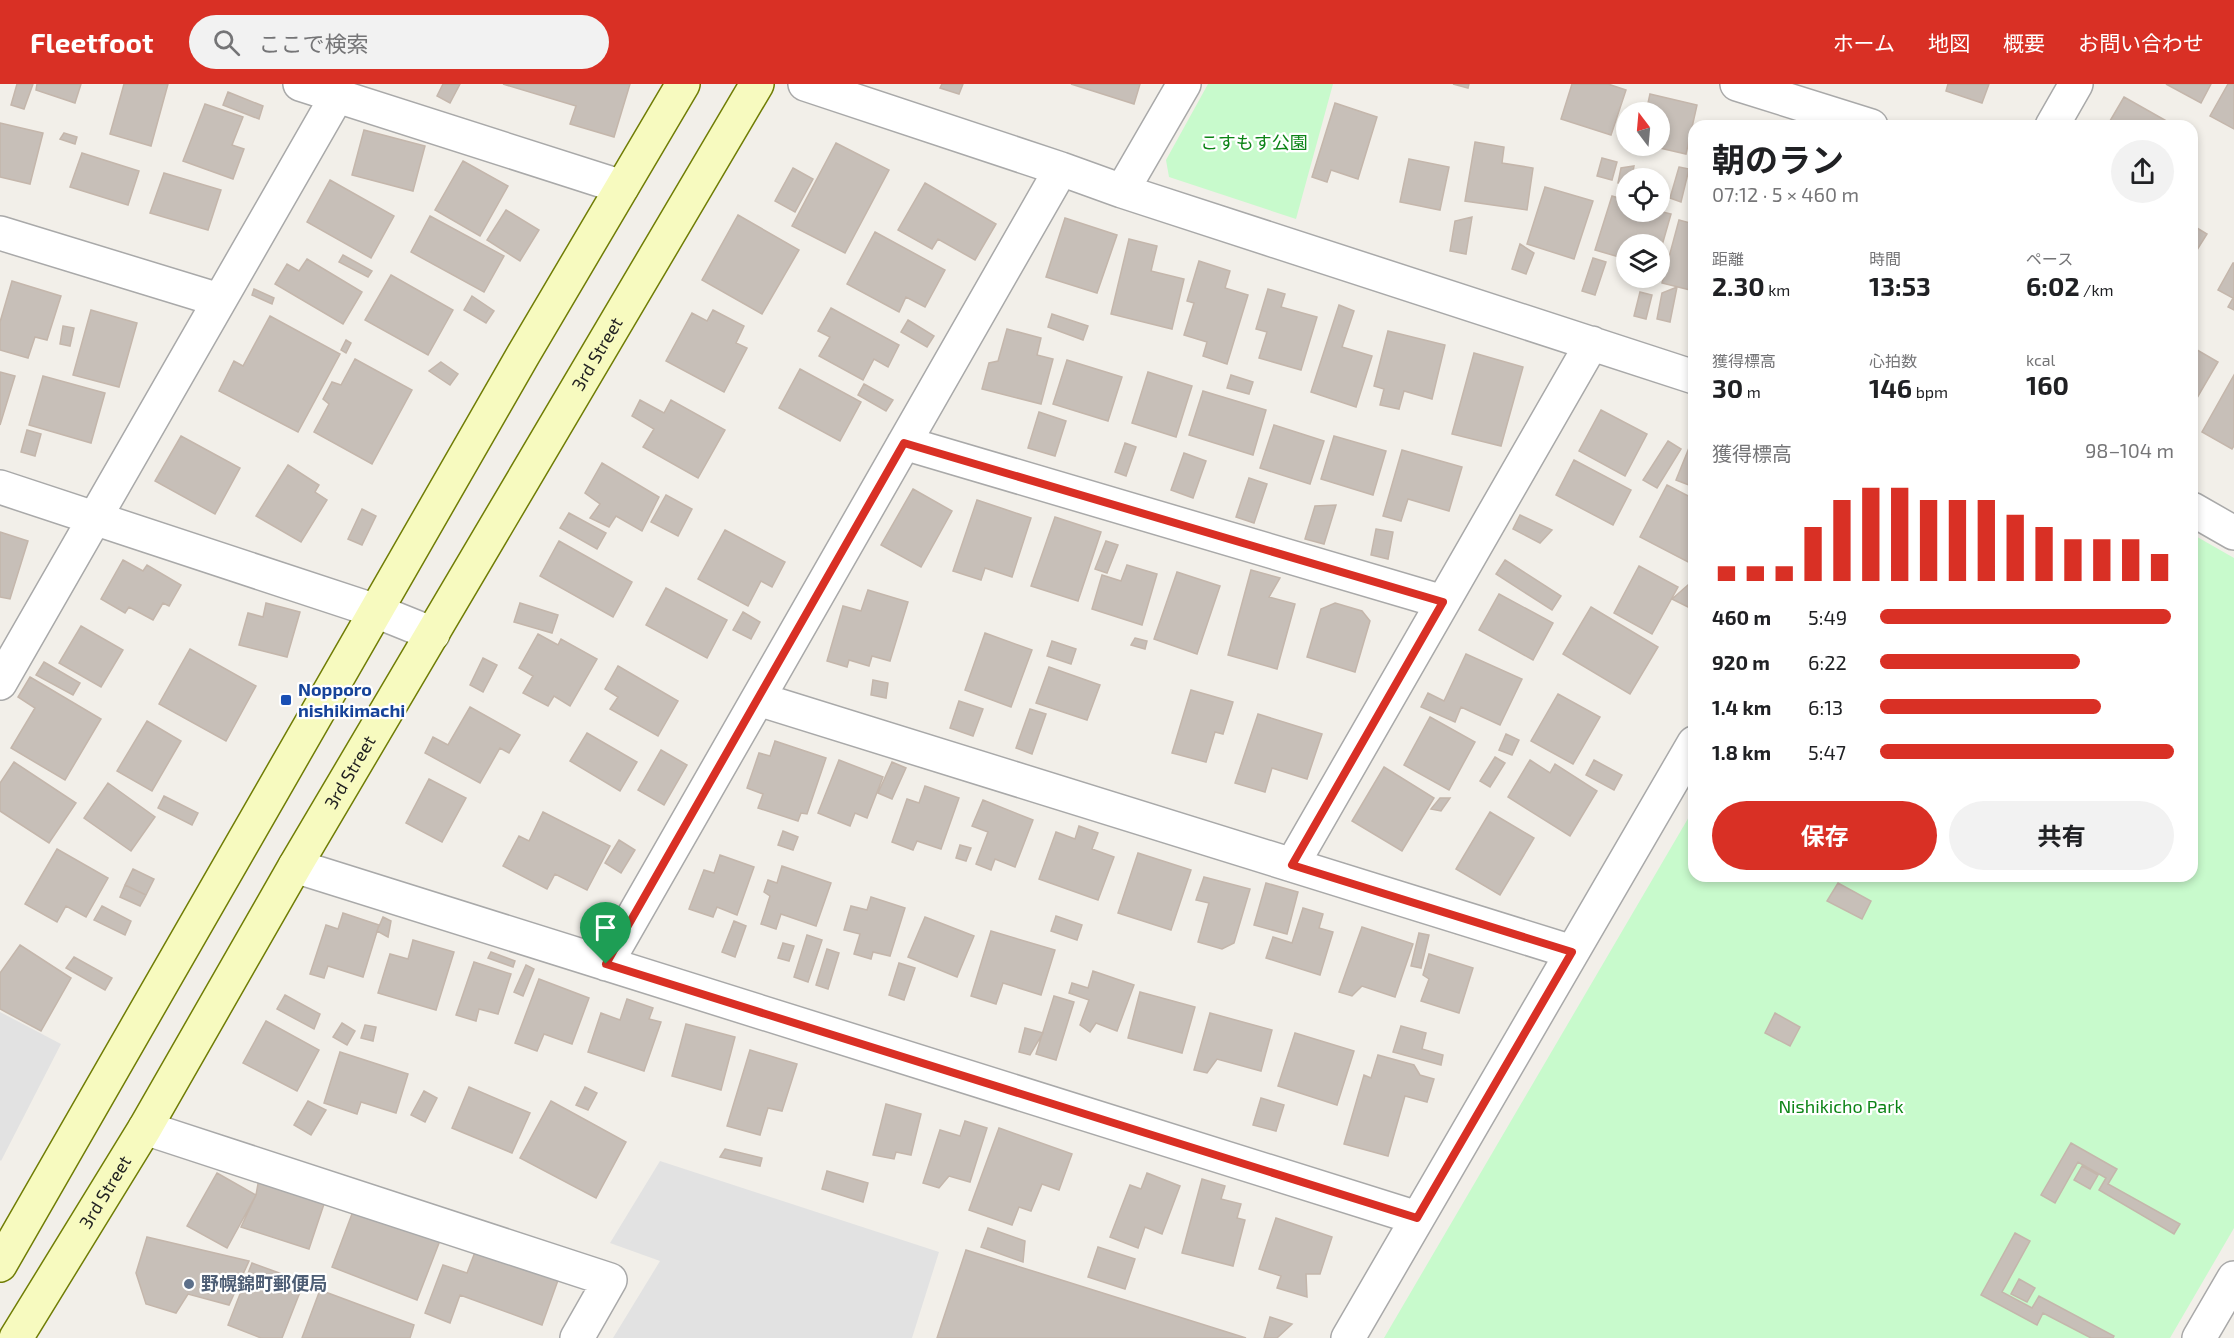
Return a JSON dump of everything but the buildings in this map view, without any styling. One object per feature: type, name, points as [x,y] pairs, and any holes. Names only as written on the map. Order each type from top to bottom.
[{"type":"street","points":[[300,84],[622,187]]},
{"type":"street","points":[[0,1265],[376,611],[683,84]]},
{"type":"street","name":"3rd Street","points":[[15,1335],[145,1128],[295,866],[757,84]]},
{"type":"street","points":[[806,84],[1122,191],[1688,375]]},
{"type":"street","points":[[1122,191],[1184,84]]},
{"type":"street","points":[[1737,84],[1852,120]]},
{"type":"street","points":[[2055,120],[2076,84]]},
{"type":"street","points":[[0,683],[337,96]]},
{"type":"street","points":[[606,964],[1061,169]]},
{"type":"street","points":[[0,233],[219,300]]},
{"type":"street","points":[[1292,865],[1592,343]]},
{"type":"street","points":[[904,443],[1443,602]]},
{"type":"street","points":[[0,487],[376,611],[433,634]]},
{"type":"street","points":[[2198,512],[2234,532]]},
{"type":"street","points":[[758,699],[1572,952]]},
{"type":"street","points":[[1348,1338],[1688,753]]},
{"type":"street","points":[[295,866],[1417,1218]]},
{"type":"street","points":[[145,1128],[610,1280],[576,1338]]},
{"type":"street","points":[[2199,1338],[2232,1284]]},
{"type":"green space","name":"こすもす公園","points":[[1208,84],[1333,84],[1296,219],[1169,177],[1166,160]]},
{"type":"green space","name":"Nishikicho Park","points":[[2198,537],[2234,558],[2234,1228],[2170,1338],[1384,1338],[1688,819],[1688,882],[2198,882]]},
{"type":"shaded area","points":[[0,1012],[61,1044],[1,1161],[0,1160]]},
{"type":"shaded area","points":[[660,1161],[939,1252],[912,1338],[613,1338],[660,1261],[610,1243]]},
{"type":"place","name":"Nopporo nishikimachi","points":[[286,700]]},
{"type":"place","name":"野幌錦町郵便局","points":[[189,1284]]},
{"type":"route","points":[[904,443],[1443,602],[1292,865],[1572,952],[1417,1218],[606,964],[904,443]]}]
